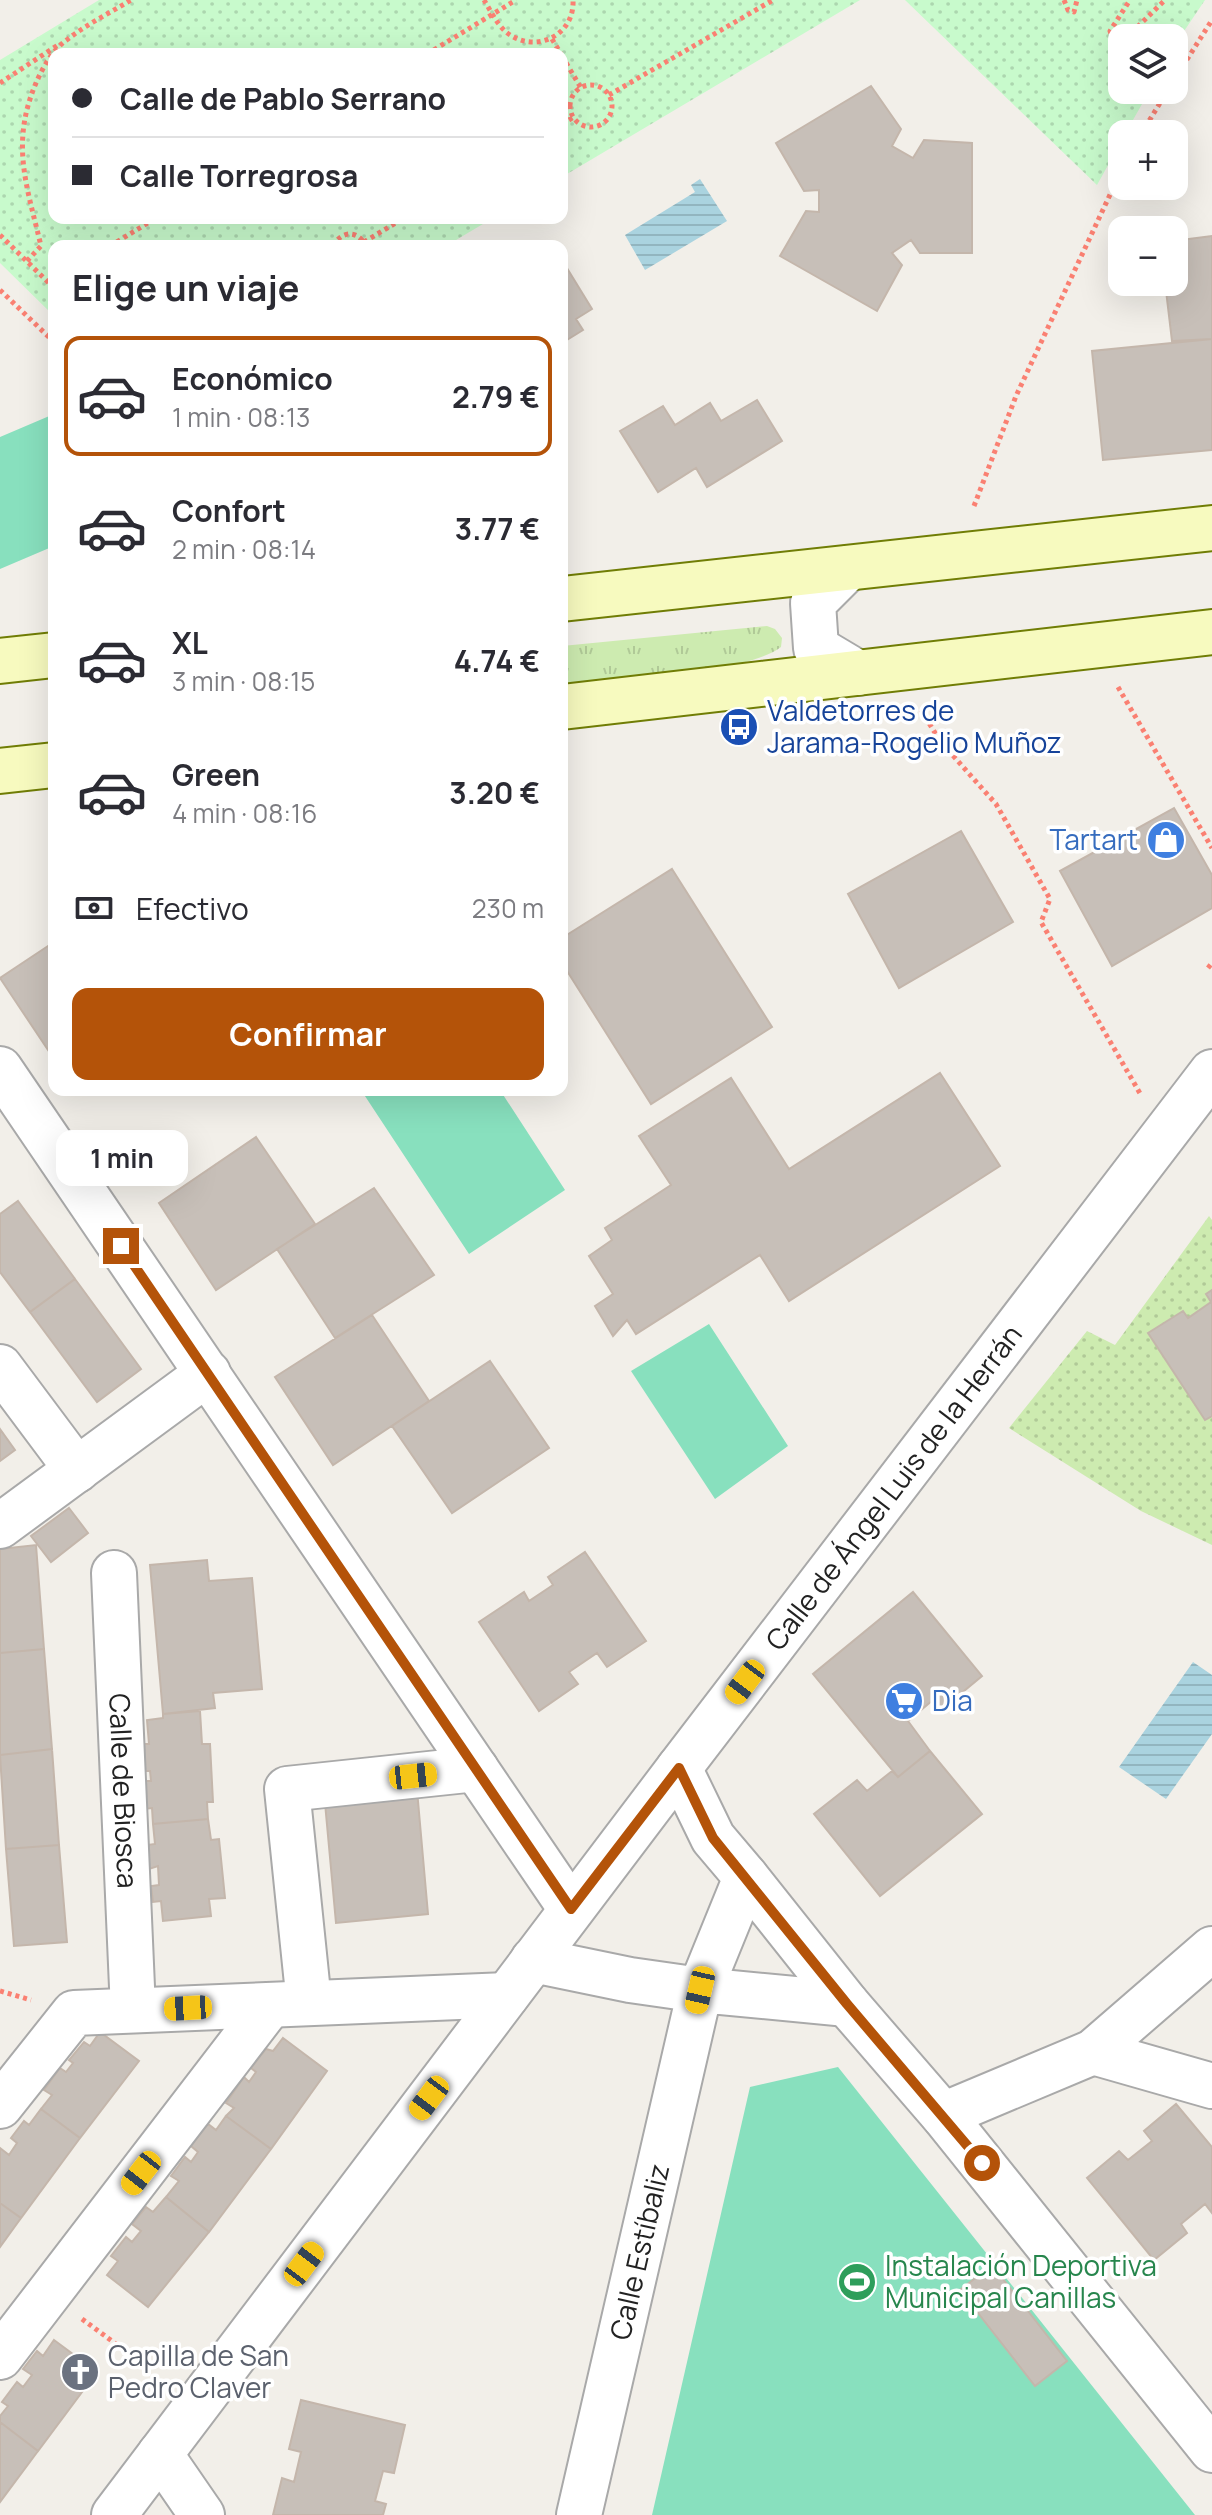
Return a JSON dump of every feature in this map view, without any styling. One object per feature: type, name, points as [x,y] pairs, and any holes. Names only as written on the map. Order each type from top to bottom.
[{"type":"street","points":[[568,598],[1212,528]]},
{"type":"street","points":[[848,568],[813,603],[816,648],[876,670]]},
{"type":"street","points":[[568,706],[1212,632]]},
{"type":"street","points":[[0,661],[48,656]]},
{"type":"street","points":[[0,771],[48,766]]},
{"type":"street","points":[[0,1069],[571,1909]]},
{"type":"street","name":"Calle de Ángel Luis de la Herrán","points":[[114,2515],[571,1909],[1212,1072]]},
{"type":"street","points":[[0,1367],[77,1470]]},
{"type":"street","points":[[0,1526],[208,1373]]},
{"type":"street","name":"Calle de Biosca","points":[[114,1573],[133,2010]]},
{"type":"street","points":[[679,1768],[713,1838],[847,2004],[943,2115],[1212,2450]]},
{"type":"street","points":[[0,2357],[290,2004],[287,1789],[476,1769]]},
{"type":"street","name":"Calle Estíbaliz","points":[[579,2515],[700,1990],[746,1877]]},
{"type":"street","points":[[943,2115],[1093,2052],[1212,1949]]},
{"type":"street","points":[[533,1960],[630,1980],[700,1990],[847,2004]]},
{"type":"street","points":[[0,2106],[74,2013],[507,1995]]},
{"type":"street","points":[[1093,2052],[1212,2086]]},
{"type":"street","points":[[160,2454],[202,2515]]},
{"type":"path","points":[[54,48],[131,0]]},
{"type":"path","points":[[484,0],[506,31],[519,39],[537,43],[552,39],[568,23],[574,11],[573,0]]},
{"type":"path","points":[[437,48],[516,0]]},
{"type":"path","points":[[609,95],[773,0]]},
{"type":"path","points":[[1064,0],[1068,10],[1074,12],[1077,0]]},
{"type":"path","points":[[1115,24],[1130,0]]},
{"type":"path","points":[[1140,24],[1165,0]]},
{"type":"path","points":[[1188,58],[1212,20]]},
{"type":"path","points":[[552,39],[557,48]]},
{"type":"path","points":[[58,48],[66,40]]},
{"type":"path","points":[[0,83],[48,52]]},
{"type":"path","points":[[27,261],[41,246],[23,168],[21,132],[28,103],[48,59]]},
{"type":"path","points":[[568,67],[581,88]]},
{"type":"path","points":[[595,85],[609,95],[611,111],[604,123],[590,126],[574,117],[572,97],[581,88],[595,85]]},
{"type":"path","points":[[568,120],[574,117]]},
{"type":"path","points":[[974,506],[1016,396],[1108,199]]},
{"type":"path","points":[[120,240],[146,224]]},
{"type":"path","points":[[371,240],[395,224]]},
{"type":"path","points":[[338,240],[347,233],[362,240]]},
{"type":"path","points":[[0,235],[48,282]]},
{"type":"path","points":[[0,290],[48,336]]},
{"type":"path","points":[[1112,643],[1119,692],[1212,848]]},
{"type":"path","points":[[876,670],[996,804],[1050,899],[1041,922],[1165,1134]]},
{"type":"path","points":[[81,2319],[146,2366]]},
{"type":"green space","points":[[99,0],[860,0],[568,173],[568,48],[48,48],[48,224],[483,224],[456,240],[48,240],[48,310],[0,263],[0,60]]},
{"type":"green space","points":[[905,0],[1205,0],[1188,25],[1108,24],[1108,104],[1142,104],[1133,120],[1108,120],[1108,165],[1097,185]]},
{"type":"green space","points":[[48,417],[48,549],[0,569],[0,437]]},
{"type":"green space","points":[[767,626],[775,629],[782,638],[781,647],[738,664],[677,674],[568,683],[568,645]]},
{"type":"green space","points":[[365,1096],[504,1096],[565,1190],[469,1254]]},
{"type":"green space","points":[[1209,1216],[1212,1220],[1212,1290],[1206,1295],[1211,1302],[1188,1318],[1183,1311],[1148,1334],[1205,1420],[1212,1416],[1212,1545],[1141,1511],[1009,1428],[1087,1331],[1115,1345]]},
{"type":"green space","points":[[709,1324],[788,1446],[715,1499],[631,1371]]},
{"type":"green space","name":"Instalación Deportiva Municipal Canillas","points":[[838,2067],[1195,2515],[652,2515],[750,2087]]},
{"type":"water","points":[[700,179],[727,221],[645,270],[625,235],[695,192],[691,185]]},
{"type":"water","points":[[1193,1662],[1212,1675],[1212,1734],[1166,1799],[1119,1767]]},
{"type":"building","points":[[871,86],[901,129],[892,146],[913,158],[924,140],[972,143],[972,253],[920,253],[911,240],[892,253],[902,265],[877,311],[780,256],[806,211],[819,212],[819,190],[804,191],[776,143]]},
{"type":"building","points":[[1212,236],[1212,339],[1172,341],[1167,296],[1188,296],[1188,239]]},
{"type":"building","points":[[568,270],[592,309],[576,319],[583,330],[568,339]]},
{"type":"building","points":[[1212,339],[1212,450],[1103,460],[1092,351]]},
{"type":"building","points":[[757,400],[782,441],[707,487],[696,468],[658,492],[620,431],[663,406],[675,425],[710,403],[721,421]]},
{"type":"building","points":[[1174,808],[1212,875],[1212,908],[1112,966],[1060,871]]},
{"type":"building","points":[[961,831],[1013,922],[899,988],[848,894]]},
{"type":"building","points":[[672,869],[772,1027],[651,1104],[568,973],[568,934]]},
{"type":"building","points":[[48,946],[48,1050],[0,978]]},
{"type":"building","points":[[940,1073],[1000,1166],[789,1301],[760,1255],[636,1334],[627,1320],[613,1336],[595,1306],[613,1294],[589,1256],[612,1240],[605,1228],[671,1185],[639,1136],[731,1078],[789,1169]]},
{"type":"building","points":[[256,1137],[315,1224],[216,1290],[159,1203]]},
{"type":"building","points":[[374,1188],[434,1275],[335,1338],[277,1249]]},
{"type":"building","points":[[18,1201],[75,1279],[30,1312],[0,1272],[0,1214]]},
{"type":"building","points":[[75,1279],[141,1369],[97,1402],[30,1312]]},
{"type":"building","points":[[1212,1290],[1212,1416],[1205,1420],[1148,1333],[1183,1311],[1188,1318],[1211,1302],[1206,1294]]},
{"type":"building","points":[[372,1315],[429,1401],[333,1465],[275,1377]]},
{"type":"building","points":[[490,1361],[549,1448],[452,1513],[392,1426]]},
{"type":"building","points":[[0,1429],[15,1450],[0,1461]]},
{"type":"building","points":[[69,1508],[88,1533],[51,1562],[31,1536]]},
{"type":"building","points":[[36,1545],[44,1649],[0,1653],[0,1549]]},
{"type":"building","points":[[585,1552],[646,1641],[607,1667],[597,1653],[569,1672],[578,1684],[539,1711],[479,1622],[524,1592],[529,1601],[553,1585],[548,1577]]},
{"type":"building","points":[[207,1560],[209,1581],[252,1578],[262,1689],[213,1693],[215,1708],[163,1714],[150,1565]]},
{"type":"building","points":[[913,1592],[982,1676],[941,1710],[933,1700],[908,1721],[930,1751],[898,1777],[813,1674]]},
{"type":"building","points":[[44,1649],[52,1749],[0,1755],[0,1653]]},
{"type":"building","points":[[200,1711],[202,1744],[210,1744],[213,1802],[207,1802],[208,1819],[153,1824],[152,1808],[144,1809],[142,1781],[151,1781],[150,1771],[141,1771],[139,1744],[149,1744],[147,1720],[163,1718],[163,1714]]},
{"type":"building","points":[[52,1749],[59,1845],[6,1849],[0,1755]]},
{"type":"building","points":[[930,1751],[982,1814],[880,1896],[814,1814],[857,1780],[867,1791],[892,1771],[898,1777]]},
{"type":"building","points":[[417,1790],[428,1914],[336,1923],[324,1792]]},
{"type":"building","points":[[208,1819],[211,1840],[219,1839],[225,1898],[209,1899],[211,1916],[163,1921],[161,1901],[153,1902],[151,1886],[159,1885],[158,1866],[149,1869],[147,1845],[155,1844],[153,1824]]},
{"type":"building","points":[[59,1845],[67,1942],[14,1946],[6,1849]]},
{"type":"building","points":[[100,2032],[139,2061],[80,2138],[41,2109],[52,2095],[44,2090],[60,2068],[66,2072],[73,2063],[69,2060],[84,2042],[90,2046]]},
{"type":"building","points":[[283,2038],[327,2071],[271,2149],[226,2116],[234,2108],[226,2103],[244,2077],[249,2082],[256,2072],[251,2068],[266,2049],[273,2051]]},
{"type":"building","points":[[1176,2104],[1212,2147],[1212,2213],[1205,2204],[1181,2224],[1187,2233],[1154,2260],[1087,2178],[1119,2151],[1128,2160],[1152,2141],[1144,2131]]},
{"type":"building","points":[[41,2109],[80,2138],[21,2218],[0,2203],[0,2148],[9,2155],[17,2143],[11,2138],[24,2121],[29,2125]]},
{"type":"building","points":[[226,2116],[271,2149],[209,2232],[166,2197],[179,2181],[171,2176],[185,2157],[191,2162],[198,2152],[191,2146],[208,2124],[216,2130]]},
{"type":"building","points":[[166,2197],[209,2232],[148,2307],[107,2275],[118,2261],[111,2256],[126,2237],[132,2242],[141,2231],[132,2224],[146,2207],[153,2212]]},
{"type":"building","points":[[0,2203],[21,2218],[0,2247]]},
{"type":"building","points":[[992,2265],[1067,2361],[1035,2386],[960,2290]]},
{"type":"building","points":[[54,2340],[97,2372],[38,2451],[0,2422],[0,2416],[8,2406],[2,2402],[17,2382],[23,2387],[32,2375],[23,2369],[37,2351],[43,2356]]},
{"type":"building","points":[[301,2400],[405,2425],[394,2473],[383,2471],[375,2501],[386,2504],[383,2515],[273,2515],[282,2478],[294,2482],[301,2452],[289,2449]]},
{"type":"building","points":[[0,2422],[38,2451],[0,2502]]},
{"type":"place","name":"Valdetorres de Jarama-Rogelio Muñoz","points":[[739,727]]},
{"type":"place","name":"Tartart","points":[[1166,840]]},
{"type":"place","name":"Dia","points":[[904,1701]]},
{"type":"place","name":"Instalación Deportiva Municipal Canillas","points":[[857,2282]]},
{"type":"place","name":"Capilla de San Pedro Claver","points":[[80,2372]]},
{"type":"route","points":[[121,1246],[571,1909],[679,1768],[713,1838],[847,2004],[982,2163]]}]
